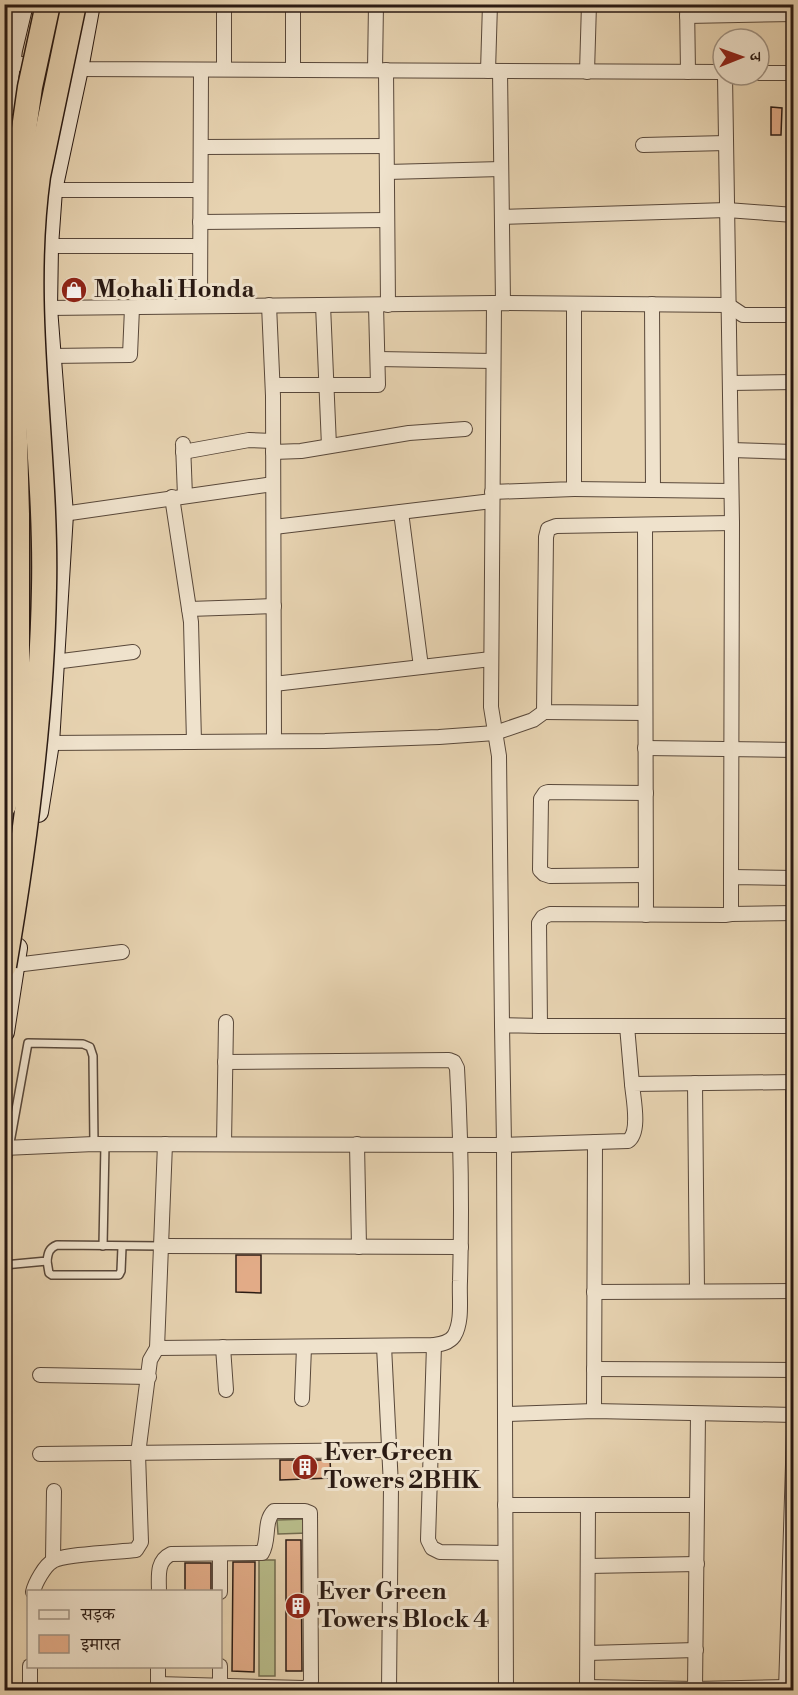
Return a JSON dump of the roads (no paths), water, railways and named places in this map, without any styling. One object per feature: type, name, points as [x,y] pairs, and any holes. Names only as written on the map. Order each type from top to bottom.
[{"type":"highway","points":[[4,805],[11,769],[17,704],[17,514],[11,294],[13,239],[20,157],[30,87],[48,4]]},
{"type":"highway","points":[[10,966],[33,756],[44,588],[43,489],[31,324],[34,205],[74,4]]},
{"type":"main road","points":[[4,109],[9,55],[23,4]]},
{"type":"main road","points":[[4,1032],[10,966],[49,743],[63,514],[47,308],[52,190],[90,4]]},
{"type":"street","points":[[224,4],[224,69]]},
{"type":"street","points":[[292,70],[293,4]]},
{"type":"street","points":[[273,385],[378,385],[387,220],[387,172],[376,4]]},
{"type":"street","points":[[490,4],[502,217],[493,361],[491,707],[499,756],[504,1145],[506,1690]]},
{"type":"street","points":[[586,72],[590,4]]},
{"type":"street","points":[[688,72],[687,10],[794,14]]},
{"type":"street","points":[[9,55],[78,69],[711,73]]},
{"type":"street","points":[[200,306],[201,70]]},
{"type":"street","points":[[771,73],[794,73]]},
{"type":"street","points":[[724,87],[732,491],[730,914]]},
{"type":"street","points":[[644,145],[726,142]]},
{"type":"street","points":[[201,147],[386,146]]},
{"type":"street","points":[[387,172],[501,169]]},
{"type":"street","points":[[52,190],[200,190]]},
{"type":"street","points":[[502,217],[727,210],[794,215]]},
{"type":"street","points":[[200,222],[387,220]]},
{"type":"street","points":[[48,246],[200,246]]},
{"type":"street","points":[[47,308],[498,303],[652,304],[728,305],[743,315],[794,315]]},
{"type":"street","points":[[574,304],[574,489]]},
{"type":"street","points":[[652,304],[653,490]]},
{"type":"street","points":[[269,305],[273,385],[274,741]]},
{"type":"street","points":[[322,305],[329,447]]},
{"type":"street","points":[[50,356],[130,355],[132,308]]},
{"type":"street","points":[[378,359],[493,361]]},
{"type":"street","points":[[730,383],[794,382]]},
{"type":"street","points":[[194,742],[193,667],[178,496],[183,447],[249,441],[301,451],[410,433],[465,429]]},
{"type":"street","points":[[731,450],[794,452]]},
{"type":"street","points":[[63,514],[273,484]]},
{"type":"street","points":[[274,527],[401,512],[492,497],[574,489],[732,491]]},
{"type":"street","points":[[401,512],[421,668]]},
{"type":"street","points":[[544,712],[546,537],[548,529],[556,526],[732,523]]},
{"type":"street","points":[[645,526],[646,915]]},
{"type":"street","points":[[189,609],[274,606]]},
{"type":"street","points":[[54,663],[133,652]]},
{"type":"street","points":[[274,684],[491,659]]},
{"type":"street","points":[[49,743],[439,737],[495,733],[532,720],[544,712],[645,712]]},
{"type":"street","points":[[645,748],[794,750]]},
{"type":"street","points":[[645,794],[548,792],[540,799],[540,870],[544,874],[550,876],[645,875]]},
{"type":"street","points":[[731,877],[794,879]]},
{"type":"street","points":[[540,1026],[539,924],[543,917],[550,914],[794,913]]},
{"type":"street","points":[[10,966],[122,952]]},
{"type":"street","points":[[224,1144],[226,1022]]},
{"type":"street","points":[[502,1025],[794,1026]]},
{"type":"street","points":[[7,1148],[100,1144],[504,1145],[628,1141],[636,1130],[627,1026]]},
{"type":"street","points":[[156,1348],[434,1346],[445,1344],[453,1338],[458,1325],[461,1144],[457,1068],[454,1062],[448,1060],[225,1062]]},
{"type":"street","points":[[632,1084],[793,1082],[794,1173]]},
{"type":"street","points":[[694,1083],[697,1292]]},
{"type":"street","points":[[594,1411],[595,1142]]},
{"type":"street","points":[[53,1560],[136,1550],[140,1546],[138,1454],[150,1360],[156,1348],[165,1144]]},
{"type":"street","points":[[357,1144],[359,1247]]},
{"type":"street","points":[[162,1246],[461,1247]]},
{"type":"street","points":[[594,1292],[794,1291]]},
{"type":"street","points":[[384,1346],[391,1496],[389,1690]]},
{"type":"street","points":[[434,1346],[428,1540],[432,1548],[440,1552],[505,1553]]},
{"type":"street","points":[[223,1347],[226,1389]]},
{"type":"street","points":[[302,1399],[304,1347]]},
{"type":"street","points":[[594,1369],[794,1371]]},
{"type":"street","points":[[40,1374],[149,1377]]},
{"type":"street","points":[[505,1413],[594,1411],[794,1416]]},
{"type":"street","points":[[695,1689],[698,1414]]},
{"type":"street","points":[[588,1505],[587,1689],[786,1689],[791,1631],[794,1433]]},
{"type":"street","points":[[40,1455],[388,1450]]},
{"type":"street","points":[[33,1590],[35,1582],[53,1560],[54,1491]]},
{"type":"street","points":[[505,1505],[697,1505]]},
{"type":"street","points":[[158,1668],[158,1687],[220,1684],[304,1688],[309,1686],[310,1513],[274,1511],[268,1519],[266,1546],[262,1553],[171,1554],[166,1556],[162,1559],[159,1568],[159,1590]]},
{"type":"street","points":[[220,1554],[220,1590]]},
{"type":"street","points":[[588,1566],[697,1564]]},
{"type":"street","points":[[588,1653],[696,1650]]},
{"type":"street","points":[[30,1668],[30,1690]]},
{"type":"street","points":[[220,1668],[220,1684]]},
{"type":"lane","points":[[4,1176],[7,1148],[28,1043],[83,1044],[90,1047],[93,1056],[100,1144],[103,1246]]},
{"type":"lane","points":[[122,1247],[121,1270],[118,1275],[52,1275],[49,1273],[47,1261],[49,1252],[57,1245],[162,1246]]},
{"type":"lane","points":[[4,1266],[47,1261]]},
{"type":"place","name":"Mohali Honda","points":[[74,290]]},
{"type":"place","name":"Ever Green Towers 2BHK","points":[[305,1467]]},
{"type":"place","name":"Ever Green Towers Block 4","points":[[298,1606]]}]
